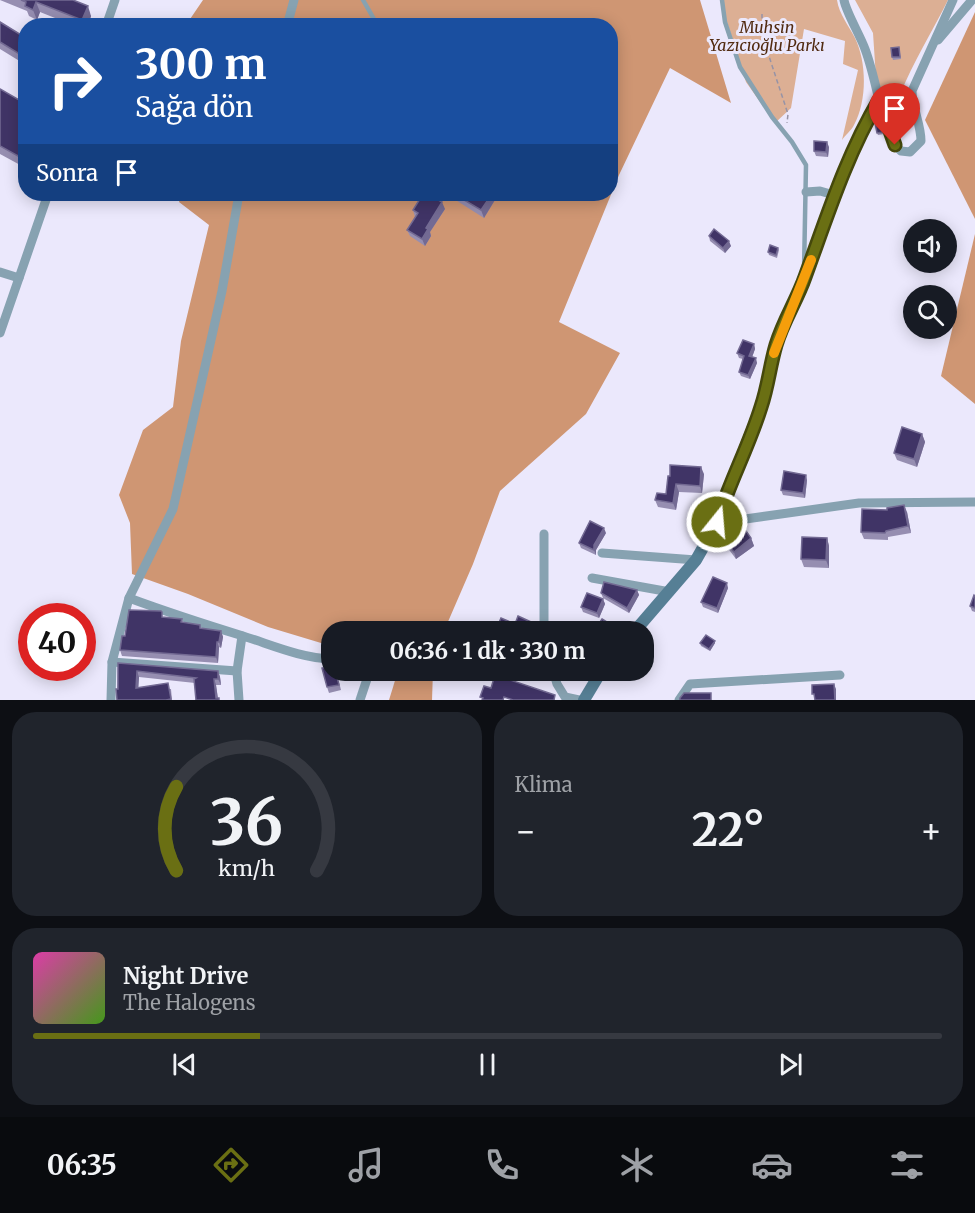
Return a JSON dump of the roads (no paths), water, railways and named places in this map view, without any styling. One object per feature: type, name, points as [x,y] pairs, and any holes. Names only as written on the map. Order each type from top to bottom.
[{"type":"street","points":[[109,18],[115,0]]},
{"type":"street","points":[[289,18],[294,0]]},
{"type":"street","points":[[844,0],[866,51],[879,100],[895,145],[901,151],[910,152],[921,141],[921,133],[912,104],[912,91],[953,0]]},
{"type":"street","points":[[929,52],[972,0]]},
{"type":"street","points":[[644,621],[696,560],[717,522],[761,407],[777,343],[804,280],[834,195],[861,131],[879,100]]},
{"type":"street","points":[[806,192],[820,191],[834,195]]},
{"type":"street","points":[[1,326],[46,201]]},
{"type":"street","points":[[111,700],[112,662],[129,598],[173,509],[222,291],[238,201]]},
{"type":"street","points":[[0,272],[19,278]]},
{"type":"street","points":[[717,522],[859,503],[975,502]]},
{"type":"street","points":[[544,534],[544,621]]},
{"type":"street","points":[[602,552],[696,560]]},
{"type":"street","points":[[592,578],[670,592]]},
{"type":"street","points":[[129,598],[185,619],[321,659]]},
{"type":"street","points":[[239,700],[237,671],[243,636]]},
{"type":"street","points":[[112,662],[237,671]]},
{"type":"street","points":[[679,700],[690,684],[840,675]]},
{"type":"street","points":[[360,700],[366,681]]},
{"type":"street","points":[[556,681],[565,696],[579,700]]},
{"type":"street","points":[[584,700],[595,681]]},
{"type":"lane","points":[[363,0],[373,18]]},
{"type":"lane","points":[[722,0],[725,22],[740,67],[806,165],[804,280]]},
{"type":"park label","name":"Muhsin Yazıcıoğlu Parkı","points":[[767,36]]}]
